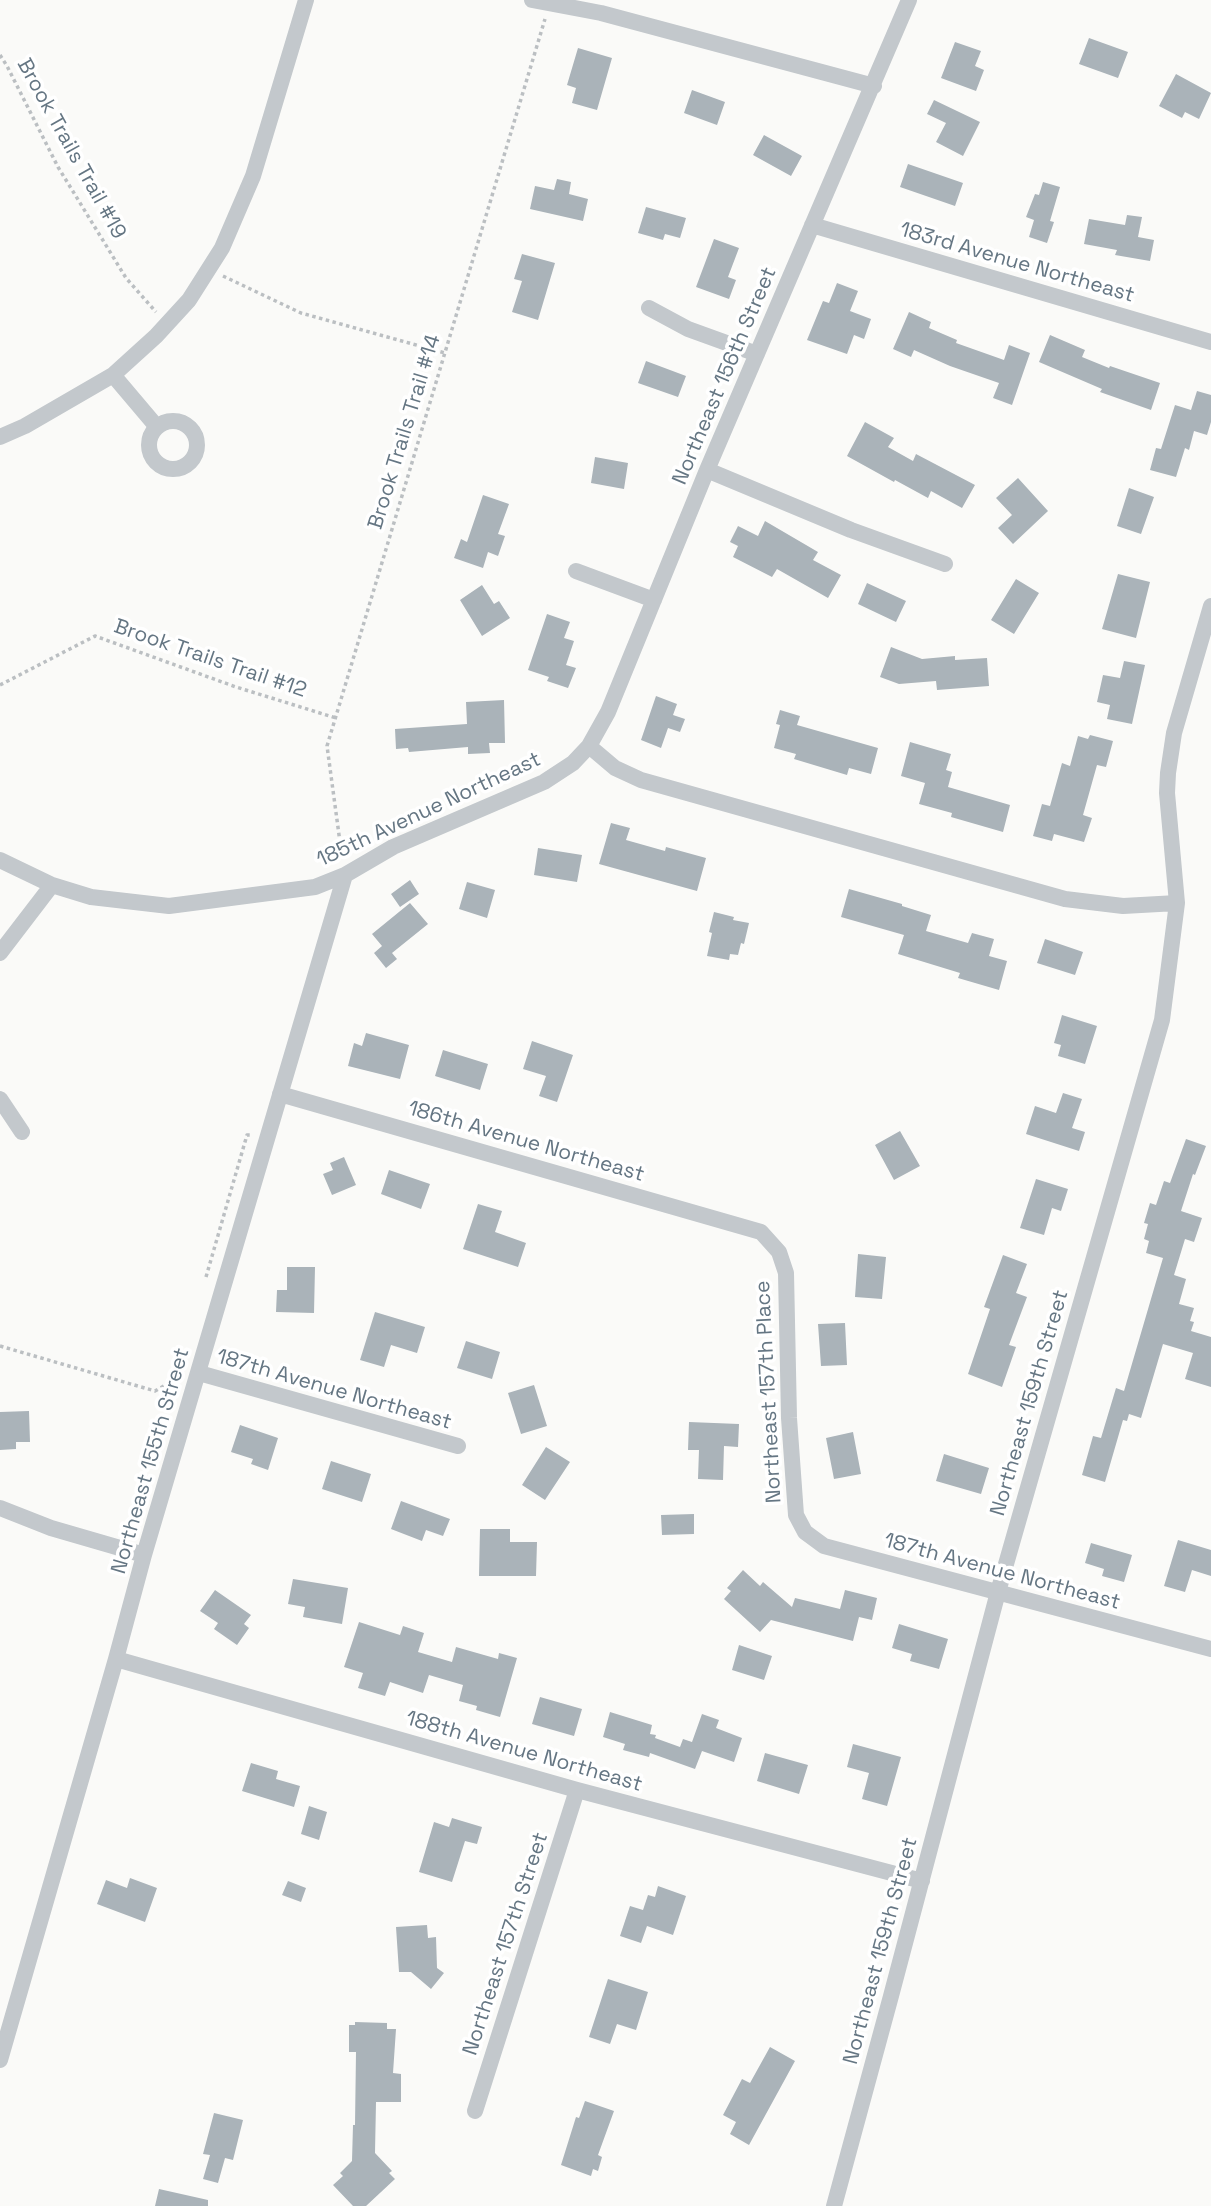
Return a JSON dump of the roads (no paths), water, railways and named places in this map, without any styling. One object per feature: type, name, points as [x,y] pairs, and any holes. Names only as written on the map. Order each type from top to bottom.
[{"type":"street","points":[[0,437],[113,375],[189,300],[222,248],[253,176],[306,0]]},
{"type":"street","points":[[532,0],[601,13],[874,86]]},
{"type":"street","name":"Northeast 156th Street","points":[[573,763],[589,746],[608,712],[707,470],[909,0]]},
{"type":"street","name":"183rd Avenue Northeast","points":[[811,225],[1211,342]]},
{"type":"street","points":[[649,308],[688,329],[757,354]]},
{"type":"street","points":[[113,375],[157,427]]},
{"type":"street","points":[[707,470],[851,530],[945,564]]},
{"type":"street","points":[[576,570],[654,600]]},
{"type":"street","name":"Northeast 159th Street","points":[[834,2206],[998,1592],[1161,1020],[1177,903],[1167,793],[1168,773],[1174,733],[1211,606]]},
{"type":"street","points":[[589,746],[615,768],[641,780],[1065,899],[1123,906],[1177,903]]},
{"type":"street","name":"185th Avenue Northeast","points":[[0,860],[52,885],[90,897],[169,906],[315,887],[345,875],[393,847],[544,782],[573,763]]},
{"type":"street","name":"Northeast 155th Street","points":[[0,2060],[144,1555],[345,875]]},
{"type":"street","points":[[0,953],[52,885]]},
{"type":"street","name":"186th Avenue Northeast","points":[[280,1094],[761,1232]]},
{"type":"street","points":[[0,1099],[22,1132]]},
{"type":"street","name":"Northeast 157th Place","points":[[761,1232],[779,1252],[786,1273],[789,1418],[796,1515]]},
{"type":"street","name":"187th Avenue Northeast","points":[[198,1373],[458,1446]]},
{"type":"street","points":[[0,1508],[51,1528],[144,1555]]},
{"type":"street","name":"187th Avenue Northeast","points":[[796,1515],[805,1532],[824,1546],[1211,1649]]},
{"type":"street","name":"188th Avenue Northeast","points":[[116,1659],[577,1790],[922,1881]]},
{"type":"street","name":"Northeast 157th Street","points":[[475,2111],[577,1790]]}]
